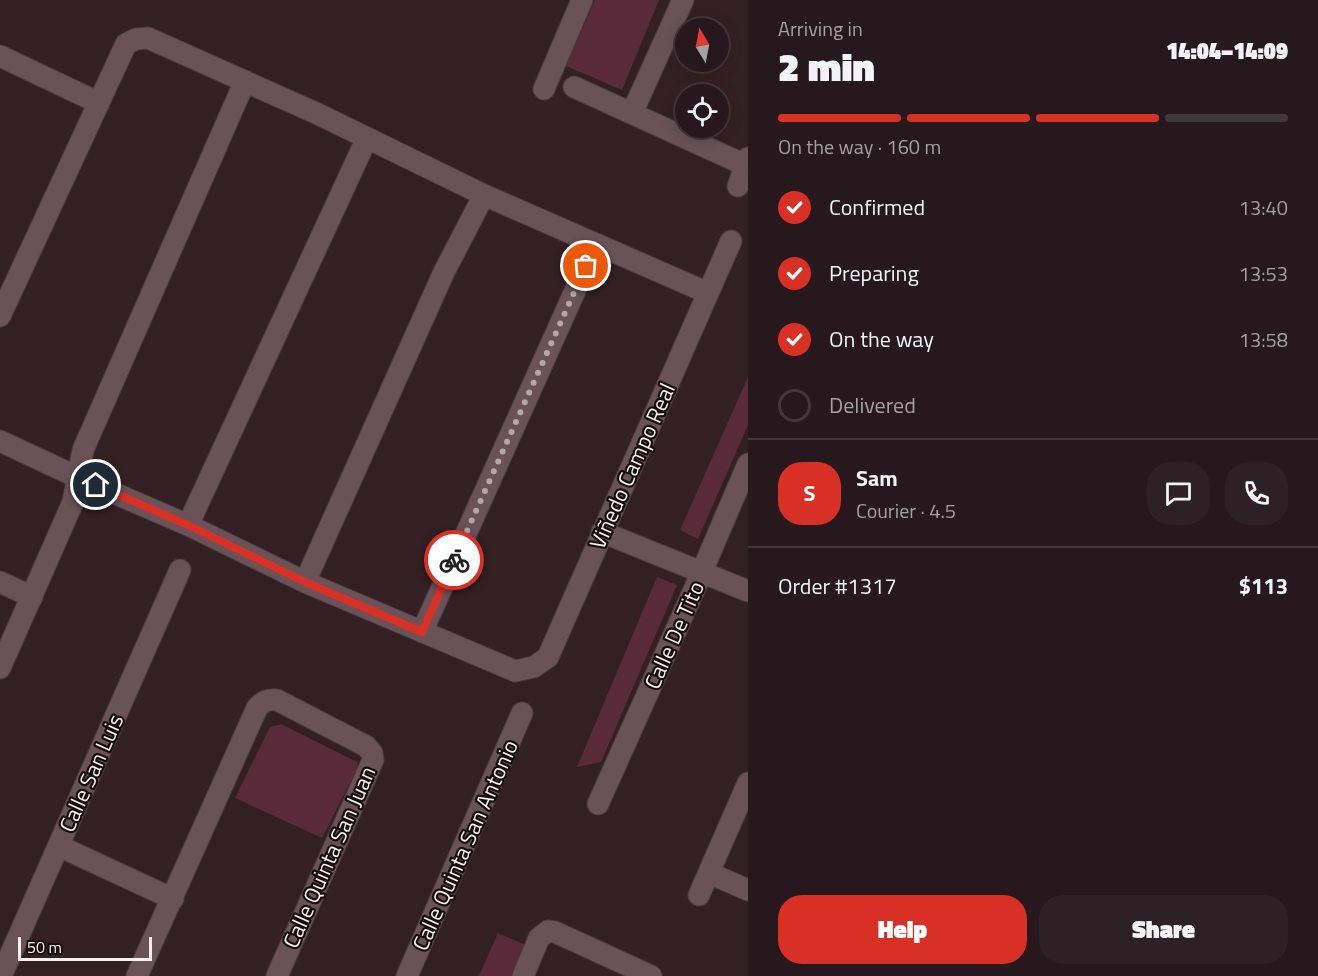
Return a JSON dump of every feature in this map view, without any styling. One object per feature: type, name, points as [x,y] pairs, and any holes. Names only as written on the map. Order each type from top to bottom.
[{"type":"street","points":[[544,89],[582,0]]},
{"type":"street","points":[[632,113],[682,0]]},
{"type":"street","points":[[2,307],[126,44],[136,39],[148,38],[367,138],[484,195],[708,293]]},
{"type":"street","points":[[0,56],[99,103]]},
{"type":"street","points":[[0,668],[74,502],[83,450],[245,81]]},
{"type":"street","points":[[574,87],[746,162],[738,186]]},
{"type":"street","points":[[188,525],[367,138]]},
{"type":"street","points":[[305,582],[444,272],[484,195]]},
{"type":"street","name":"Viñedo Campo Real","points":[[422,632],[515,671],[534,667],[548,657],[731,241]]},
{"type":"street","points":[[0,441],[188,525],[305,582],[422,632],[596,244]]},
{"type":"street","name":"Calle De Tito","points":[[598,804],[748,464]]},
{"type":"street","points":[[602,532],[748,591]]},
{"type":"street","name":"Calle San Luis","points":[[1,976],[180,570]]},
{"type":"street","points":[[0,582],[32,597]]},
{"type":"street","name":"Calle Quinta San Juan","points":[[138,976],[257,708],[269,699],[277,700],[366,746],[372,753],[373,760],[277,976]]},
{"type":"street","name":"Calle Quinta San Antonio","points":[[407,976],[522,713]]},
{"type":"street","points":[[699,896],[748,783]]},
{"type":"street","points":[[59,846],[173,898]]},
{"type":"street","points":[[708,873],[748,890]]},
{"type":"street","points":[[523,976],[539,938],[548,931],[555,932],[651,976]]},
{"type":"shaded area","points":[[595,0],[659,0],[622,90],[566,66]]},
{"type":"shaded area","points":[[748,377],[748,425],[698,539],[680,530]]},
{"type":"shaded area","points":[[657,577],[677,585],[601,762],[577,767]]},
{"type":"shaded area","points":[[281,724],[357,762],[358,767],[322,838],[235,798],[270,727]]},
{"type":"shaded area","points":[[498,933],[526,945],[513,976],[479,976]]},
{"type":"way so far","points":[[454,560],[586,266]]},
{"type":"route","points":[[96,485],[188,525],[305,582],[422,632],[454,560]]}]
